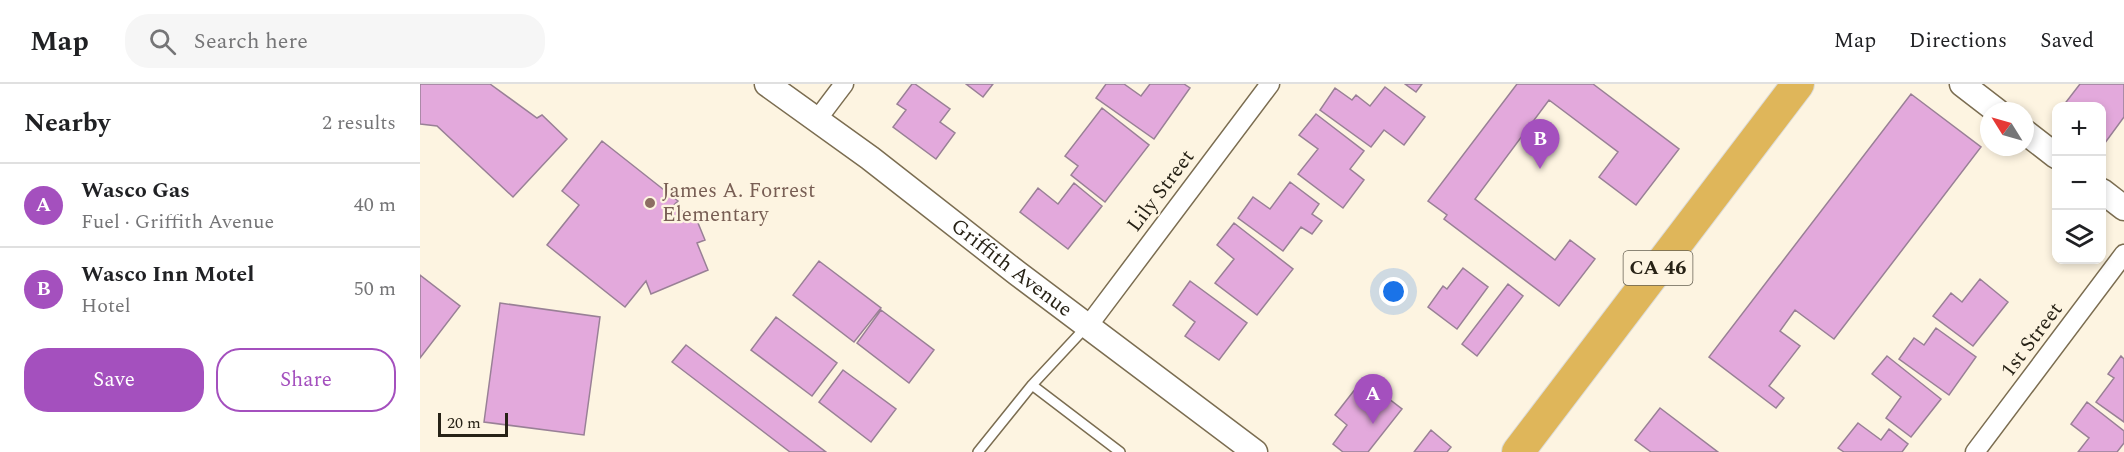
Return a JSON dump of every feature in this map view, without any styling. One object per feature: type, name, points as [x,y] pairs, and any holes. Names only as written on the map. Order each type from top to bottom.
[{"type":"highway","name":"CA 46","points":[[1518,452],[1798,84]]},
{"type":"street","name":"Griffith Avenue","points":[[768,84],[870,158],[1255,452]]},
{"type":"street","points":[[816,121],[844,84]]},
{"type":"street","name":"Lily Street","points":[[1088,326],[1270,84]]},
{"type":"street","points":[[1962,84],[1985,102]]},
{"type":"street","points":[[2034,139],[2052,153]]},
{"type":"street","points":[[2106,194],[2124,208]]},
{"type":"street","name":"1st Street","points":[[1976,452],[2124,254]]},
{"type":"lane","points":[[978,452],[1032,385],[1088,326]]},
{"type":"lane","points":[[1032,385],[1120,452]]},
{"type":"building","points":[[420,84],[490,84],[537,118],[542,115],[567,139],[513,197],[437,126],[420,124]]},
{"type":"building","points":[[912,84],[950,109],[940,122],[955,133],[936,159],[893,127],[906,110],[897,104]]},
{"type":"building","points":[[966,84],[993,84],[983,97]]},
{"type":"building","points":[[1106,84],[1124,84],[1141,96],[1150,84],[1184,84],[1190,88],[1154,139],[1096,98]]},
{"type":"building","points":[[1405,84],[1422,84],[1416,92]]},
{"type":"building","points":[[1517,84],[1593,84],[1679,149],[1636,205],[1599,177],[1618,152],[1549,100],[1475,199],[1555,260],[1570,240],[1595,259],[1559,306],[1444,219],[1447,215],[1428,201]]},
{"type":"building","points":[[2080,84],[2124,84],[2124,117],[2106,142],[2106,102],[2066,102]]},
{"type":"building","points":[[1385,87],[1425,117],[1404,145],[1384,130],[1371,147],[1320,110],[1335,88],[1352,100],[1356,95],[1370,106]]},
{"type":"building","points":[[1911,94],[1980,146],[1834,339],[1795,310],[1780,331],[1800,346],[1769,386],[1784,398],[1776,408],[1709,357]]},
{"type":"building","points":[[1102,108],[1149,145],[1105,202],[1071,175],[1078,166],[1065,156]]},
{"type":"building","points":[[1316,114],[1364,151],[1350,169],[1364,180],[1343,208],[1298,174],[1318,149],[1299,135]]},
{"type":"building","points":[[602,141],[678,201],[674,205],[698,223],[705,240],[697,243],[708,270],[651,294],[646,281],[625,307],[547,245],[579,205],[562,191]]},
{"type":"building","points":[[1290,182],[1319,204],[1312,214],[1322,221],[1312,234],[1301,227],[1283,251],[1238,218],[1253,197],[1270,209]]},
{"type":"building","points":[[1074,183],[1102,206],[1068,249],[1020,212],[1038,188],[1058,204]]},
{"type":"building","points":[[1234,223],[1293,269],[1257,315],[1215,283],[1234,259],[1217,245]]},
{"type":"building","points":[[819,261],[881,308],[854,342],[793,295]]},
{"type":"building","points":[[1463,268],[1488,287],[1457,329],[1428,307],[1443,286],[1447,289]]},
{"type":"building","points":[[420,275],[460,306],[420,358]]},
{"type":"building","points":[[1980,279],[2008,302],[1973,346],[1933,316],[1951,293],[1962,302]]},
{"type":"building","points":[[1190,281],[1247,323],[1219,360],[1185,336],[1195,322],[1173,305]]},
{"type":"building","points":[[1508,284],[1523,296],[1477,356],[1462,344]]},
{"type":"building","points":[[500,303],[600,317],[584,435],[484,422]]},
{"type":"building","points":[[881,310],[934,350],[909,383],[857,343]]},
{"type":"building","points":[[776,317],[837,363],[812,396],[751,350]]},
{"type":"building","points":[[1936,328],[1976,357],[1949,395],[1899,359],[1914,338],[1924,345]]},
{"type":"building","points":[[686,345],[826,452],[790,452],[672,362]]},
{"type":"building","points":[[1887,356],[1941,399],[1911,437],[1886,418],[1901,397],[1872,374]]},
{"type":"building","points":[[2121,356],[2124,359],[2124,422],[2096,402],[2114,378],[2108,374]]},
{"type":"building","points":[[843,370],[896,409],[871,442],[819,402]]},
{"type":"building","points":[[1363,379],[1402,409],[1368,452],[1343,452],[1333,444],[1347,425],[1335,415]]},
{"type":"building","points":[[2087,402],[2124,431],[2124,443],[2117,452],[2078,452],[2089,438],[2071,424]]},
{"type":"building","points":[[1660,408],[1718,452],[1651,452],[1635,440]]},
{"type":"building","points":[[1858,423],[1881,440],[1889,429],[1908,444],[1902,452],[1844,452],[1838,448]]},
{"type":"building","points":[[1431,430],[1451,447],[1447,452],[1414,452]]},
{"type":"place","name":"Wasco Inn Motel","points":[[1540,169]]},
{"type":"place","name":"James A. Forrest Elementary","points":[[650,203]]},
{"type":"place","name":"Wasco Gas","points":[[1373,424]]}]
